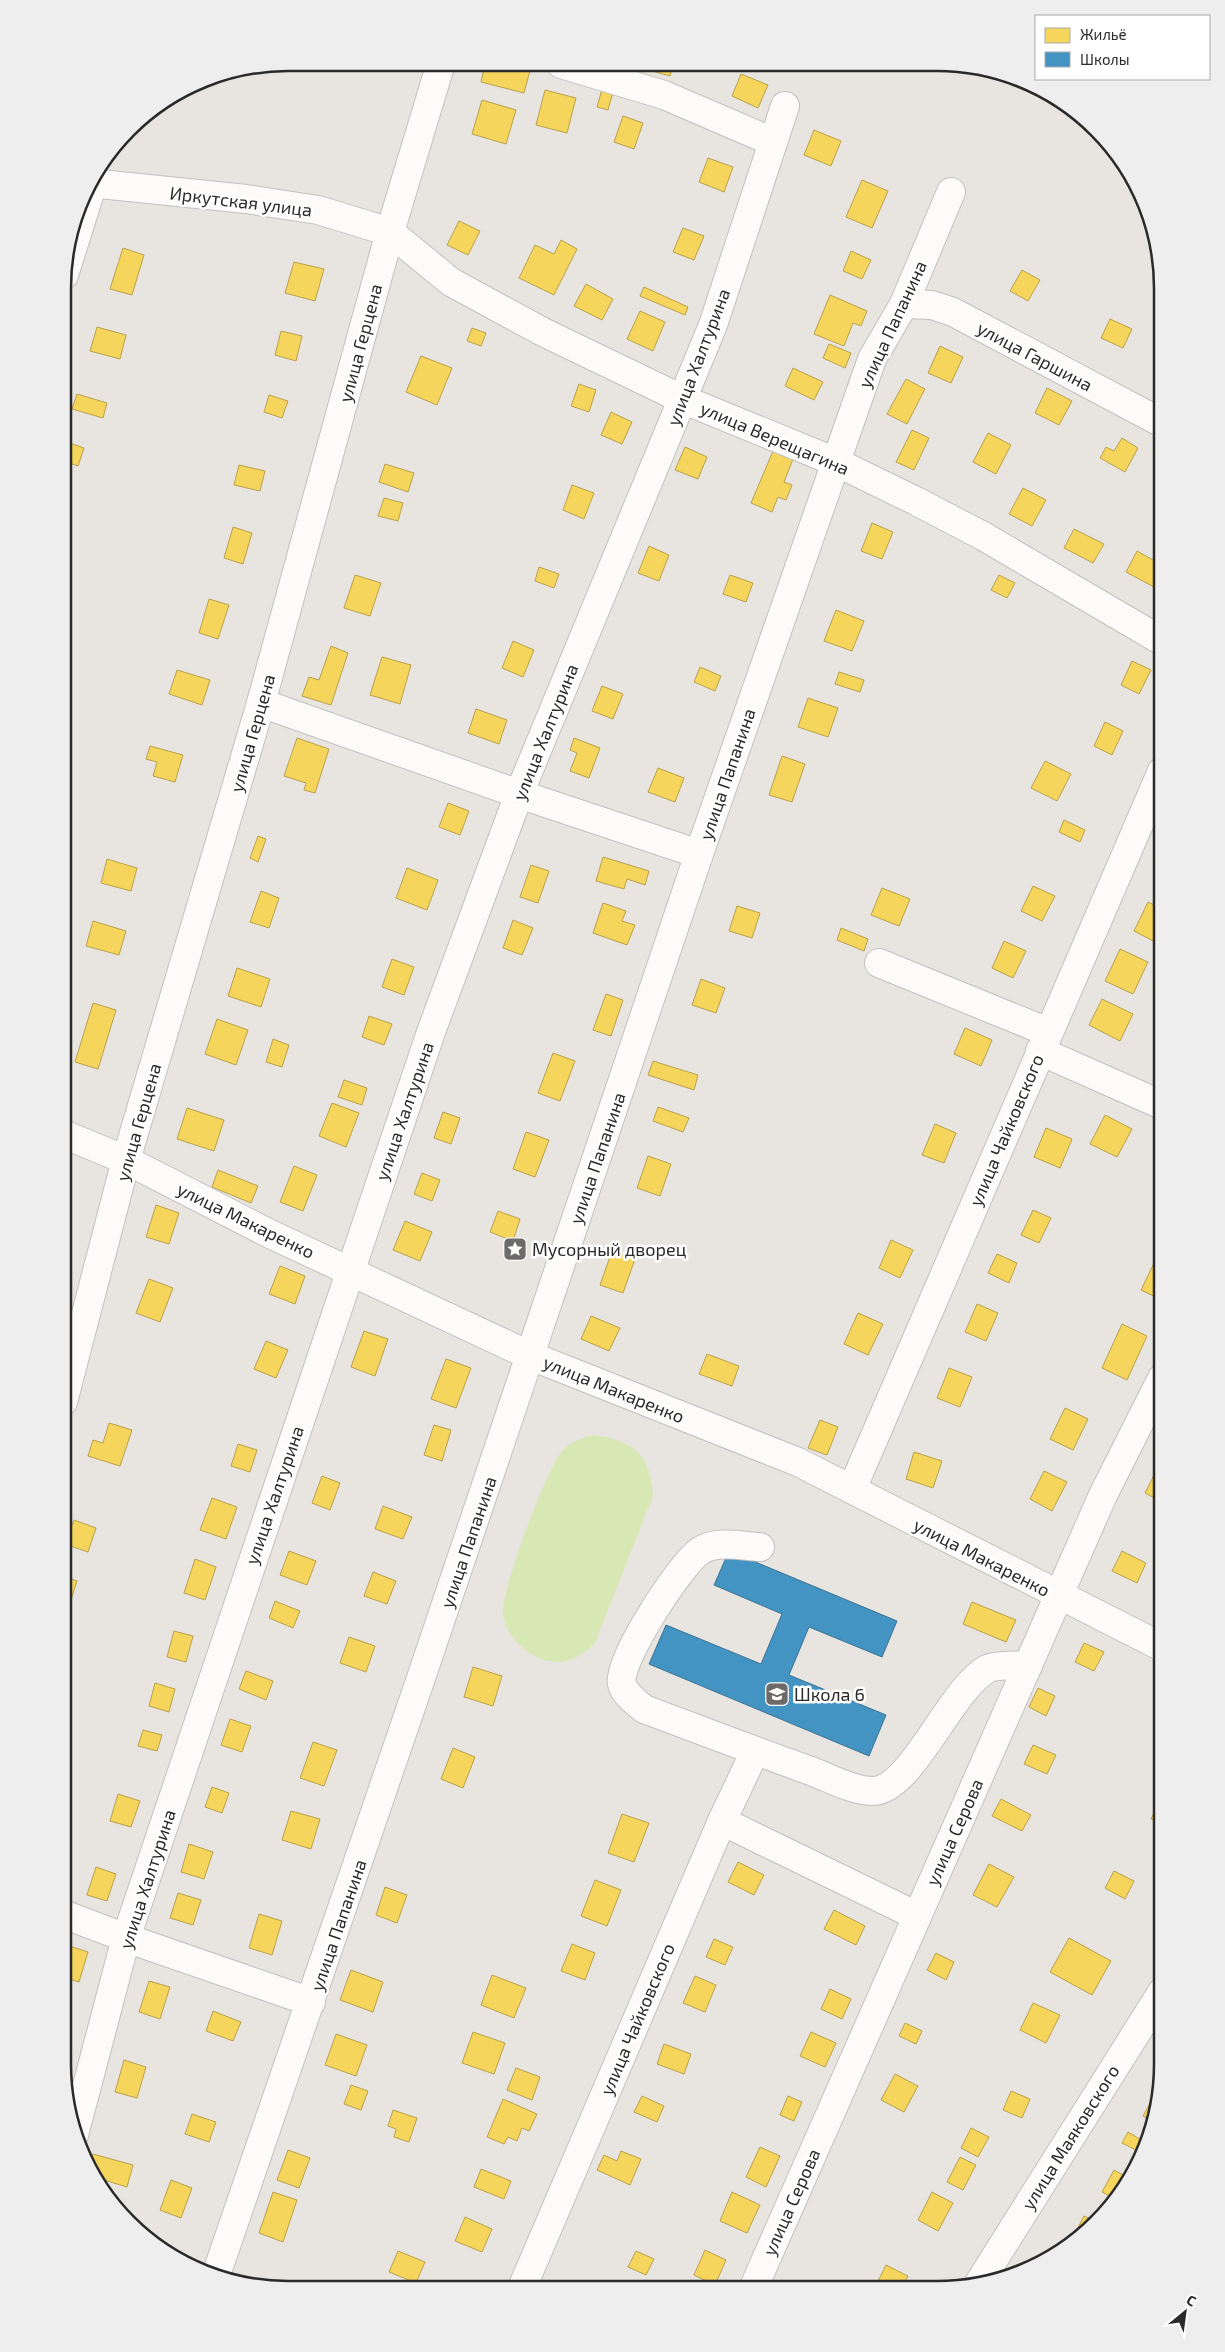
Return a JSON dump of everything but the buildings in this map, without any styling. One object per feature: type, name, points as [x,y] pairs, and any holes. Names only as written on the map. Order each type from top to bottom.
[{"type":"street","name":"улица Герцена","points":[[71,1371],[126,1160],[262,703],[390,232],[439,71]]},
{"type":"street","points":[[584,71],[664,95],[773,142]]},
{"type":"street","name":"улица Халтурина","points":[[78,2118],[126,1938],[431,1032],[519,794],[713,325],[785,106]]},
{"type":"street","name":"Иркутская улица","points":[[98,184],[246,199],[318,210],[390,232]]},
{"type":"street","name":"улица Папанина","points":[[218,2269],[531,1356],[699,854],[872,359],[904,304],[951,192]]},
{"type":"street","name":"улица Верещагина","points":[[390,232],[451,282],[544,332],[682,399],[836,462],[983,536],[1154,636]]},
{"type":"street","name":"улица Гаршина","points":[[904,304],[932,305],[953,312],[1154,419]]},
{"type":"street","points":[[262,703],[519,794],[699,854]]},
{"type":"street","name":"улица Чайковского","points":[[852,1489],[1154,790]]},
{"type":"street","points":[[879,963],[1044,1042],[1154,1102]]},
{"type":"street","name":"улица Макаренко","points":[[71,1137],[126,1160],[268,1233],[531,1356],[798,1462],[1059,1597],[1154,1643]]},
{"type":"street","name":"улица Серова","points":[[757,2281],[1103,1495],[1154,1394]]},
{"type":"street","points":[[760,1547],[713,1545],[699,1551],[686,1564],[631,1648],[623,1666],[621,1683],[630,1697],[644,1709],[754,1751],[872,1791],[885,1788],[903,1774],[964,1691],[988,1669],[1028,1666]]},
{"type":"street","name":"улица Чайковского","points":[[525,2281],[722,1821],[754,1751]]},
{"type":"street","points":[[722,1821],[917,1916]]},
{"type":"street","points":[[71,1917],[311,2002]]},
{"type":"street","name":"улица Маяковского","points":[[984,2276],[1154,2005]]},
{"type":"green space","points":[[592,1435],[618,1441],[637,1451],[648,1469],[653,1496],[595,1643],[573,1659],[562,1662],[547,1661],[529,1652],[514,1639],[505,1623],[503,1614],[504,1602],[516,1557],[536,1504],[555,1462],[562,1451],[569,1445]]},
{"type":"place","name":"Мусорный дворец","points":[[515,1249]]},
{"type":"place","name":"Школа 6","points":[[777,1694]]}]
